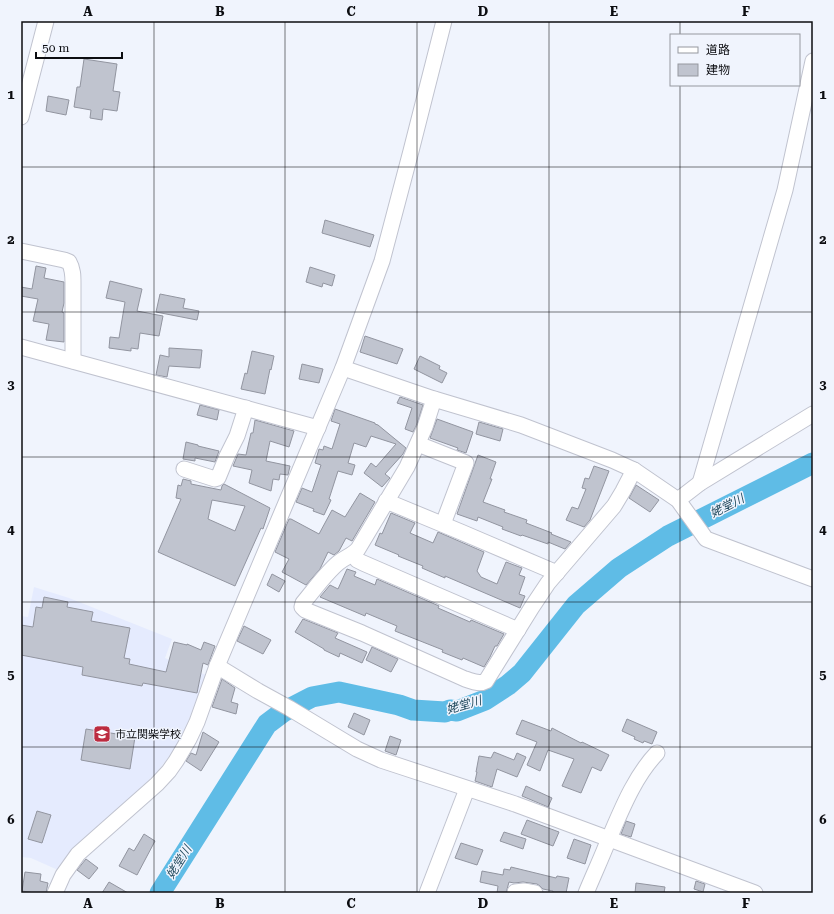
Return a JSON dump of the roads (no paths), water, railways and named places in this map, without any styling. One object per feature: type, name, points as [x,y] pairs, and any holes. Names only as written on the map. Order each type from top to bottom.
[{"type":"street","points":[[21,117],[26,76],[46,21]]},
{"type":"street","points":[[55,893],[63,875],[78,854],[151,790],[169,771],[189,739],[197,722],[217,666],[343,368],[382,261],[444,21]]},
{"type":"street","points":[[700,483],[785,190],[813,61]]},
{"type":"street","points":[[21,251],[64,260],[69,262],[71,266],[73,273],[73,361]]},
{"type":"street","points":[[21,347],[318,428]]},
{"type":"street","points":[[343,368],[434,399],[521,425],[612,460],[634,470],[680,503],[706,539],[813,579]]},
{"type":"street","points":[[434,399],[425,427],[407,467],[358,549],[354,554],[347,556],[337,564],[303,603],[302,607],[305,610],[362,633],[465,679],[480,683],[484,683],[486,681],[548,583],[614,506],[634,470]]},
{"type":"street","points":[[184,469],[215,479],[218,478],[237,436],[246,408]]},
{"type":"street","points":[[680,503],[700,483],[813,414]]},
{"type":"street","points":[[418,444],[466,463],[443,524]]},
{"type":"street","points":[[386,502],[443,524],[557,573]]},
{"type":"street","points":[[354,554],[357,560],[363,563],[518,630]]},
{"type":"street","points":[[217,666],[357,749],[381,760],[515,804],[755,893]]},
{"type":"street","points":[[586,893],[630,792],[649,761],[657,753]]},
{"type":"street","points":[[427,893],[467,789]]},
{"type":"street","points":[[515,892],[535,893]]},
{"type":"waterway","name":"姥堂川","points":[[160,893],[267,724],[283,712],[312,697],[339,692],[399,705],[413,710],[445,712],[450,710],[457,711],[485,700],[508,685],[522,673],[576,605],[619,568],[668,536],[813,463]]},
{"type":"place","name":"市立関柴学校","points":[[102,734]]}]
